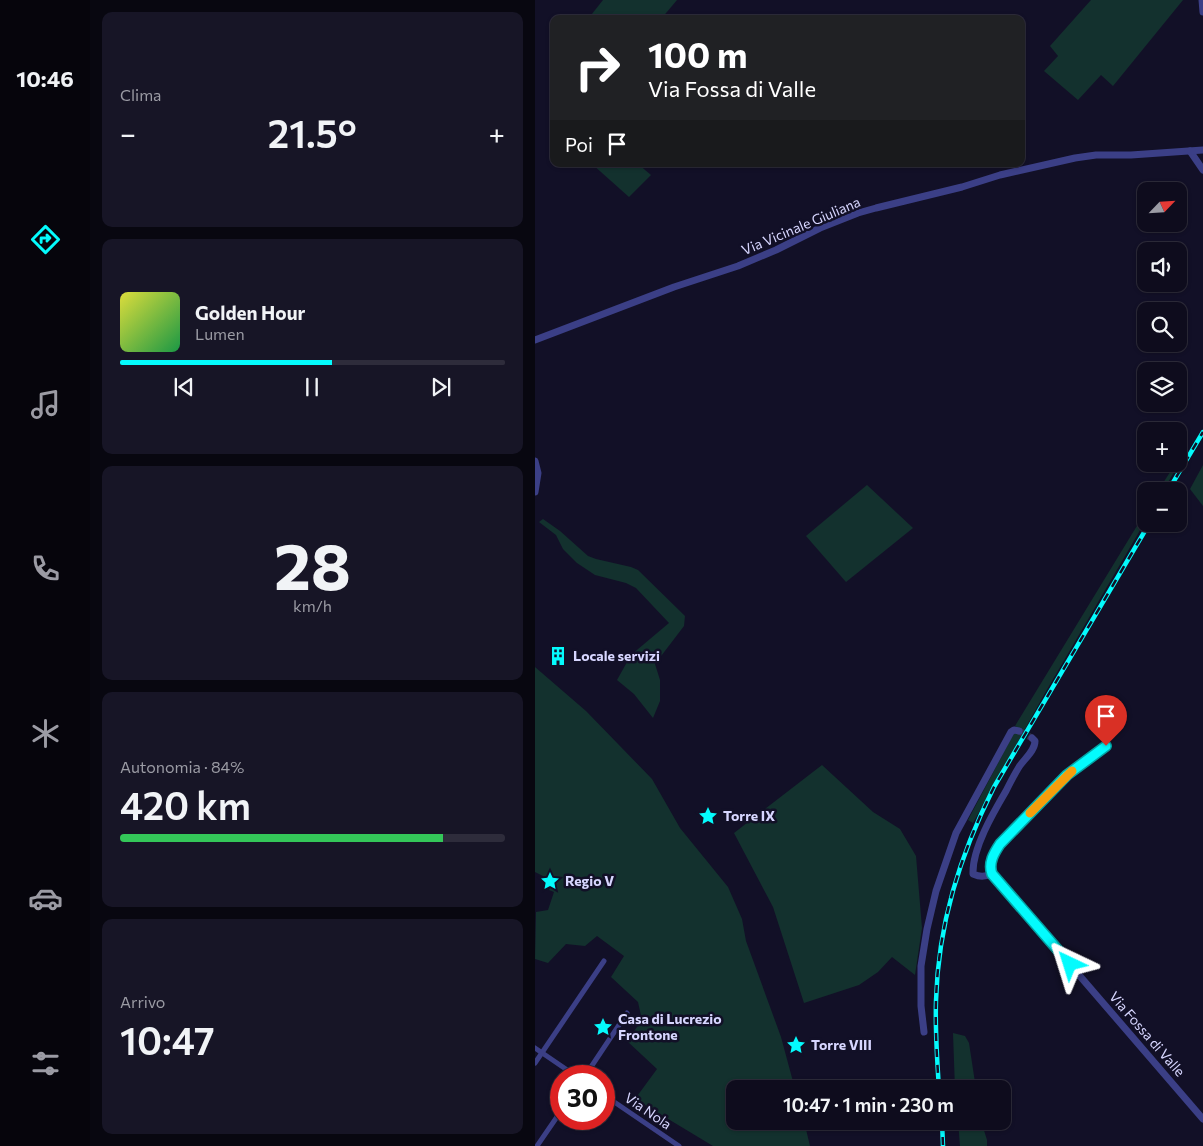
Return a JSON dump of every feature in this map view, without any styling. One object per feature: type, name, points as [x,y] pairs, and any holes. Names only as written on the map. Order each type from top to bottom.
[{"type":"street","points":[[1202,0],[1203,12]]},
{"type":"street","name":"Via Vicinale Giuliana","points":[[535,340],[675,287],[738,266],[828,225],[876,208],[962,188],[1007,173],[1075,158],[1096,155],[1203,150]]},
{"type":"street","points":[[1190,152],[1203,170]]},
{"type":"street","points":[[535,461],[537,473],[535,492]]},
{"type":"street","points":[[924,1032],[921,1006],[921,966],[927,928],[936,891],[956,833],[1011,732],[1014,730],[1019,731]]},
{"type":"street","points":[[1032,738],[1035,741],[1035,746],[1019,768],[995,810],[981,841],[973,864],[973,874],[979,877],[986,877],[992,874],[990,869],[992,858],[1000,844],[1067,775],[1106,746]]},
{"type":"street","name":"Via Fossa di Valle","points":[[992,874],[1203,1119]]},
{"type":"street","points":[[535,1063],[604,961]]},
{"type":"street","points":[[592,1065],[627,1013]]},
{"type":"street","points":[[535,1048],[560,1065]]},
{"type":"street","name":"Via Nola","points":[[615,1102],[679,1146]]},
{"type":"street","points":[[537,1146],[550,1127]]},
{"type":"green space","points":[[603,0],[677,0],[664,15],[591,15]]},
{"type":"green space","points":[[1091,0],[1183,0],[1113,86],[1101,75],[1078,100],[1044,71],[1058,56],[1050,46]]},
{"type":"green space","points":[[595,167],[642,167],[651,175],[629,197]]},
{"type":"green space","points":[[1203,465],[1203,506],[1190,489]]},
{"type":"green space","points":[[1170,472],[1174,472],[1168,482],[1164,482]]},
{"type":"green space","points":[[867,485],[913,528],[846,582],[806,536]]},
{"type":"green space","points":[[543,519],[560,531],[588,556],[638,570],[685,616],[684,626],[655,664],[660,680],[660,701],[653,718],[634,694],[617,680],[631,655],[669,623],[636,588],[626,583],[595,575],[577,563],[563,549],[556,535],[539,522]]},
{"type":"green space","points":[[1137,526],[1137,532],[1139,532],[1045,693],[973,823],[968,820],[1014,733],[1020,729],[1015,726]]},
{"type":"green space","points":[[535,667],[586,711],[652,779],[680,828],[728,887],[742,919],[746,941],[781,1037],[793,1080],[726,1080],[726,1130],[806,1130],[810,1146],[713,1146],[635,1099],[657,1069],[627,1041],[642,1020],[638,1002],[611,977],[624,956],[597,936],[585,946],[566,944],[548,963],[535,959],[536,912],[548,910],[554,892],[549,890],[553,881],[535,872]]},
{"type":"green space","points":[[822,765],[873,812],[900,829],[916,856],[922,928],[915,975],[892,957],[878,972],[859,985],[804,1003],[773,907],[734,833]]},
{"type":"green space","points":[[953,1033],[965,1036],[969,1043],[975,1080],[955,1080]]},
{"type":"green space","points":[[959,1130],[984,1130],[987,1146],[960,1146]]},
{"type":"tunnel","points":[[1019,731],[1032,738]]},
{"type":"railway","points":[[1173,482],[1203,432]]},
{"type":"railway","points":[[938,1080],[936,1045],[938,972],[946,917],[961,864],[994,787],[1144,532]]},
{"type":"railway","points":[[942,1130],[943,1146]]},
{"type":"slow traffic","points":[[1030,813],[1072,771]]},
{"type":"place","name":"Locale servizi","points":[[558,656]]},
{"type":"place","name":"Torre IX","points":[[708,816]]},
{"type":"place","name":"Regio V","points":[[550,881]]},
{"type":"place","name":"Casa di Lucrezio Frontone","points":[[603,1027]]},
{"type":"place","name":"Torre VIII","points":[[796,1045]]},
{"type":"route","points":[[1070,964],[992,874],[990,869],[992,858],[1000,844],[1067,775],[1106,746]]}]
